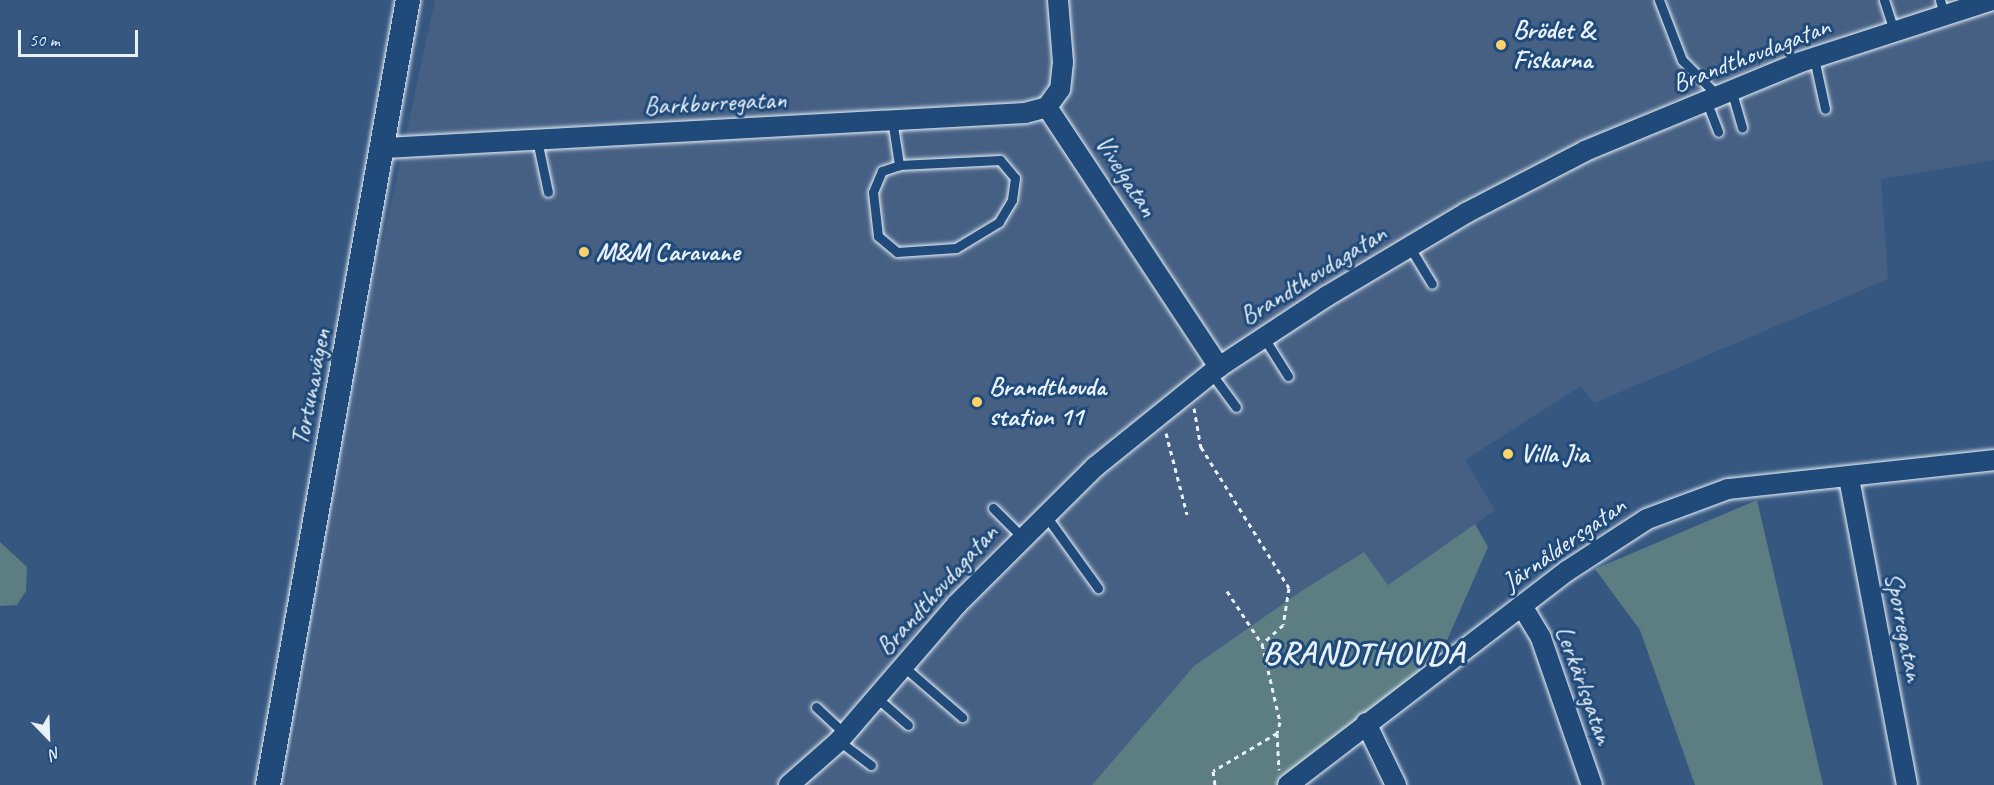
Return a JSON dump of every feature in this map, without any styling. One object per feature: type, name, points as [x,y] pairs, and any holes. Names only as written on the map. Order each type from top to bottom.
[{"type":"street","name":"Tortunavägen","points":[[268,785],[385,148],[408,0]]},
{"type":"street","points":[[1047,106],[1060,89],[1063,62],[1058,0]]},
{"type":"street","name":"Brandthovdagatan","points":[[789,785],[842,738],[1021,536],[1044,514],[1161,413],[1215,370],[1264,338],[1409,246],[1581,153],[1718,95],[1814,58],[1894,32],[1942,8],[1992,0]]},
{"type":"street","name":"Barkborregatan","points":[[385,148],[1025,113],[1047,106]]},
{"type":"street","name":"Vivelgatan","points":[[1047,106],[1215,370]]},
{"type":"street","name":"Järnåldersgatan","points":[[1284,781],[1366,723],[1613,538],[1688,502],[1728,489],[1849,478],[1994,460]]},
{"type":"street","name":"Sporregatan","points":[[1849,478],[1907,785]]},
{"type":"street","name":"Lerkärlsgatan","points":[[1522,606],[1541,638],[1592,785]]},
{"type":"street","points":[[1366,723],[1396,785]]},
{"type":"lane","points":[[1659,0],[1682,60],[1718,95],[1742,127]]},
{"type":"lane","points":[[1884,0],[1894,32]]},
{"type":"lane","points":[[1814,58],[1825,109]]},
{"type":"lane","points":[[1718,95],[1718,132]]},
{"type":"lane","points":[[892,119],[899,165]]},
{"type":"lane","points":[[537,140],[548,192]]},
{"type":"lane","points":[[1000,159],[1015,178],[1012,200],[999,222],[956,248],[897,252],[878,236],[873,192],[882,171],[899,165],[1000,159]]},
{"type":"lane","points":[[1409,246],[1432,284]]},
{"type":"lane","points":[[1264,338],[1288,376]]},
{"type":"lane","points":[[1215,370],[1236,407]]},
{"type":"lane","points":[[993,508],[1021,536]]},
{"type":"lane","points":[[1044,514],[1098,588]]},
{"type":"lane","points":[[904,667],[962,717]]},
{"type":"lane","points":[[877,698],[908,725]]},
{"type":"lane","points":[[816,706],[842,738],[872,765]]},
{"type":"path","points":[[1185,394],[1194,408],[1201,447],[1288,588],[1283,625],[1262,644]]},
{"type":"path","points":[[1161,413],[1186,514]]},
{"type":"path","points":[[1227,591],[1262,644],[1280,722],[1276,733],[1284,781]]},
{"type":"path","points":[[1215,785],[1213,771],[1276,733]]},
{"type":"shaded area","points":[[435,0],[1994,0],[1994,160],[1881,179],[1888,279],[1594,403],[1581,386],[1465,460],[1495,510],[1388,585],[1364,552],[1303,590],[1194,666],[1092,785],[286,785],[372,292]]},
{"type":"green space","points":[[1757,500],[1823,785],[1695,785],[1640,630],[1595,569]]},
{"type":"green space","points":[[1475,524],[1488,547],[1444,647],[1371,718],[1287,785],[1092,785],[1194,666],[1303,590],[1364,552],[1388,585]]},
{"type":"green space","points":[[0,542],[27,567],[26,591],[17,605],[0,606]]},
{"type":"place","name":"Brödet & Fiskarna","points":[[1501,45]]},
{"type":"place","name":"M&M Caravane","points":[[584,252]]},
{"type":"place","name":"Brandthovda station 11","points":[[977,402]]},
{"type":"place","name":"Villa Jia","points":[[1508,454]]},
{"type":"district","name":"BRANDTHOVDA","points":[[1364,653]]}]
